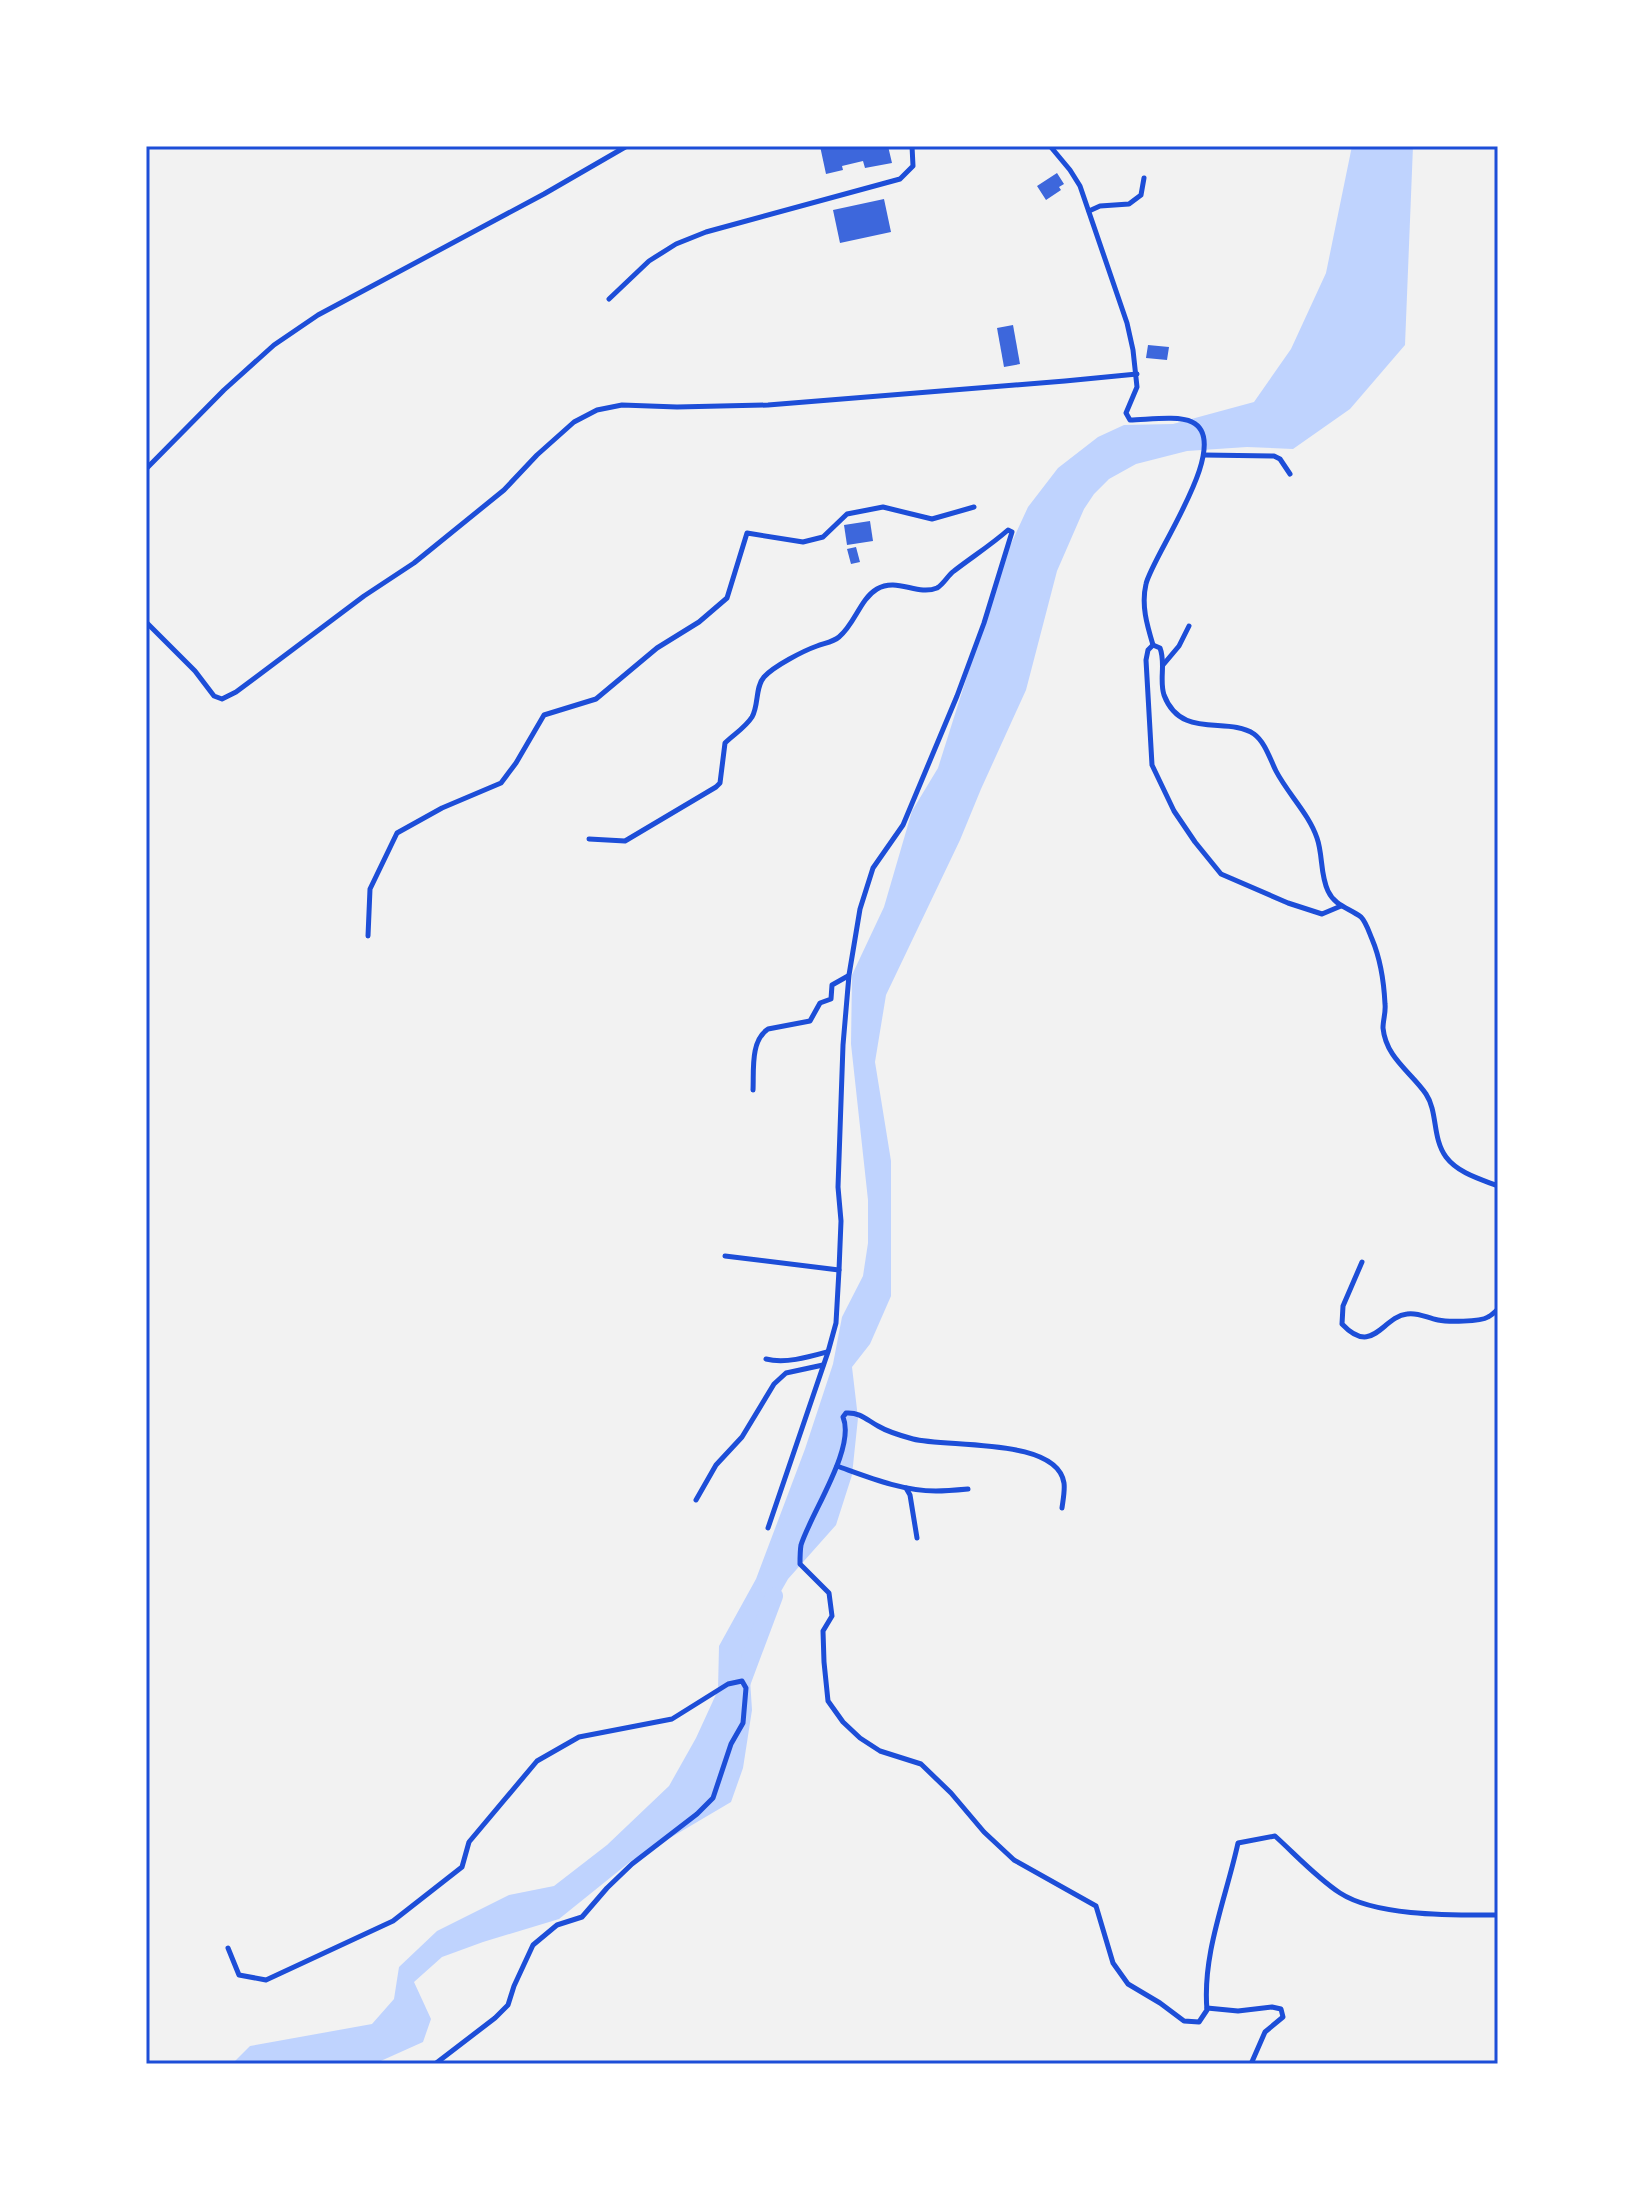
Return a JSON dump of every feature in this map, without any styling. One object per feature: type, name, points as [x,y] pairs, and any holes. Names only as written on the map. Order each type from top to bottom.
[{"type":"street","points":[[146,469],[224,390],[274,345],[318,315],[627,146]]},
{"type":"street","points":[[609,299],[649,261],[676,244],[900,179],[913,166],[912,146]]},
{"type":"street","points":[[1050,146],[1075,179],[1089,211],[1127,323],[1137,387],[1126,413],[1130,420],[1190,420],[1199,426],[1204,455],[1183,512],[1146,583],[1143,603],[1153,645]]},
{"type":"street","points":[[1089,211],[1100,206],[1129,204],[1141,195],[1144,178]]},
{"type":"street","points":[[146,622],[214,696],[222,699],[236,692],[364,596],[426,554],[504,490],[574,422],[606,407],[768,405],[1137,374]]},
{"type":"street","points":[[1204,455],[1274,456],[1280,459],[1290,474]]},
{"type":"street","points":[[368,936],[370,889],[397,833],[442,808],[501,783],[544,715],[596,699],[657,648],[699,622],[727,598],[747,533],[803,542],[823,537],[847,514],[883,507],[932,519],[974,507]]},
{"type":"street","points":[[589,839],[625,841],[716,787],[720,783],[725,743],[752,717],[761,681],[805,652],[841,636],[876,589],[893,584],[925,589],[938,587],[953,571],[1010,530],[1012,532],[984,623],[935,749],[903,825],[873,868],[860,909],[849,975],[843,1052],[836,1323],[768,1528]]},
{"type":"street","points":[[1162,666],[1179,646],[1189,626]]},
{"type":"street","points":[[1153,645],[1160,648],[1164,657],[1164,695],[1174,711],[1192,723],[1235,728],[1254,734],[1263,744],[1285,786],[1313,826],[1327,889],[1341,906],[1363,918],[1374,942],[1385,1005],[1383,1028],[1387,1045],[1397,1062],[1426,1094],[1444,1155],[1457,1168],[1498,1186]]},
{"type":"street","points":[[1153,645],[1148,650],[1146,660],[1152,765],[1174,811],[1195,842],[1221,874],[1322,914],[1341,906]]},
{"type":"street","points":[[753,1090],[756,1048],[763,1033],[768,1029],[810,1021],[820,1003],[831,999],[832,985],[849,975]]},
{"type":"street","points":[[725,1256],[839,1270]]},
{"type":"street","points":[[1362,1262],[1343,1306],[1342,1324],[1363,1337],[1378,1334],[1395,1317],[1409,1313],[1436,1320],[1479,1320],[1487,1319],[1498,1309]]},
{"type":"street","points":[[766,1359],[794,1359],[828,1352]]},
{"type":"street","points":[[696,1500],[716,1465],[742,1437],[774,1384],[786,1373],[824,1365]]},
{"type":"street","points":[[1062,1508],[1064,1481],[1054,1464],[1016,1449],[916,1440],[878,1426],[867,1417],[846,1413],[843,1417],[847,1427],[837,1466],[801,1547],[800,1564],[829,1593],[832,1616],[823,1631],[828,1701],[843,1722],[880,1751],[921,1764],[1014,1860],[1096,1906],[1113,1963],[1128,1984],[1184,2021],[1199,2022],[1207,2008],[1205,1989],[1210,1953],[1238,1843],[1275,1836],[1342,1895],[1377,1907],[1431,1915],[1498,1915]]},
{"type":"street","points":[[837,1466],[906,1487],[933,1491],[968,1489]]},
{"type":"street","points":[[906,1487],[917,1538]]},
{"type":"street","points":[[228,1948],[239,1975],[266,1980],[393,1921],[462,1867],[469,1842],[537,1761],[579,1737],[672,1719],[728,1684],[742,1681],[746,1688],[743,1723],[726,1756],[713,1798],[632,1864],[582,1917],[557,1925],[533,1945],[508,2005],[435,2064]]},
{"type":"street","points":[[1207,2008],[1238,2011],[1272,2007],[1281,2009],[1283,2017],[1262,2036],[1251,2064]]},
{"type":"water","points":[[1352,146],[1413,146],[1405,345],[1350,409],[1293,449],[1247,447],[1187,451],[1136,464],[1109,479],[1094,494],[1084,509],[1057,571],[1026,690],[960,840],[886,995],[875,1062],[891,1161],[891,1296],[870,1344],[852,1367],[858,1418],[852,1475],[836,1525],[788,1579],[748,1649],[752,1710],[743,1768],[731,1802],[631,1861],[559,1919],[442,1957],[414,1982],[431,2019],[423,2042],[374,2064],[232,2064],[250,2046],[372,2024],[394,1999],[399,1967],[437,1931],[509,1895],[554,1886],[607,1845],[669,1786],[718,1690],[719,1646],[756,1579],[833,1364],[842,1317],[863,1276],[868,1243],[868,1200],[851,1044],[852,975],[884,907],[912,811],[938,768],[1004,559],[1028,507],[1058,468],[1098,437],[1124,425],[1173,424],[1254,402],[1291,349],[1326,273]]},
{"type":"building","points":[[820,146],[888,146],[892,163],[865,168],[863,161],[826,174]]},
{"type":"building","points":[[1057,173],[1064,184],[1059,187],[1061,190],[1046,200],[1037,186]]},
{"type":"building","points":[[884,199],[891,232],[840,243],[833,210]]},
{"type":"building","points":[[1013,325],[1020,364],[1004,367],[997,328]]},
{"type":"building","points":[[1148,345],[1169,347],[1167,360],[1146,358]]},
{"type":"building","points":[[870,521],[873,541],[847,545],[844,525]]},
{"type":"building","points":[[856,547],[860,562],[851,564],[847,549]]},
{"type":"waterway","points":[[741,1684],[774,1596]]}]
